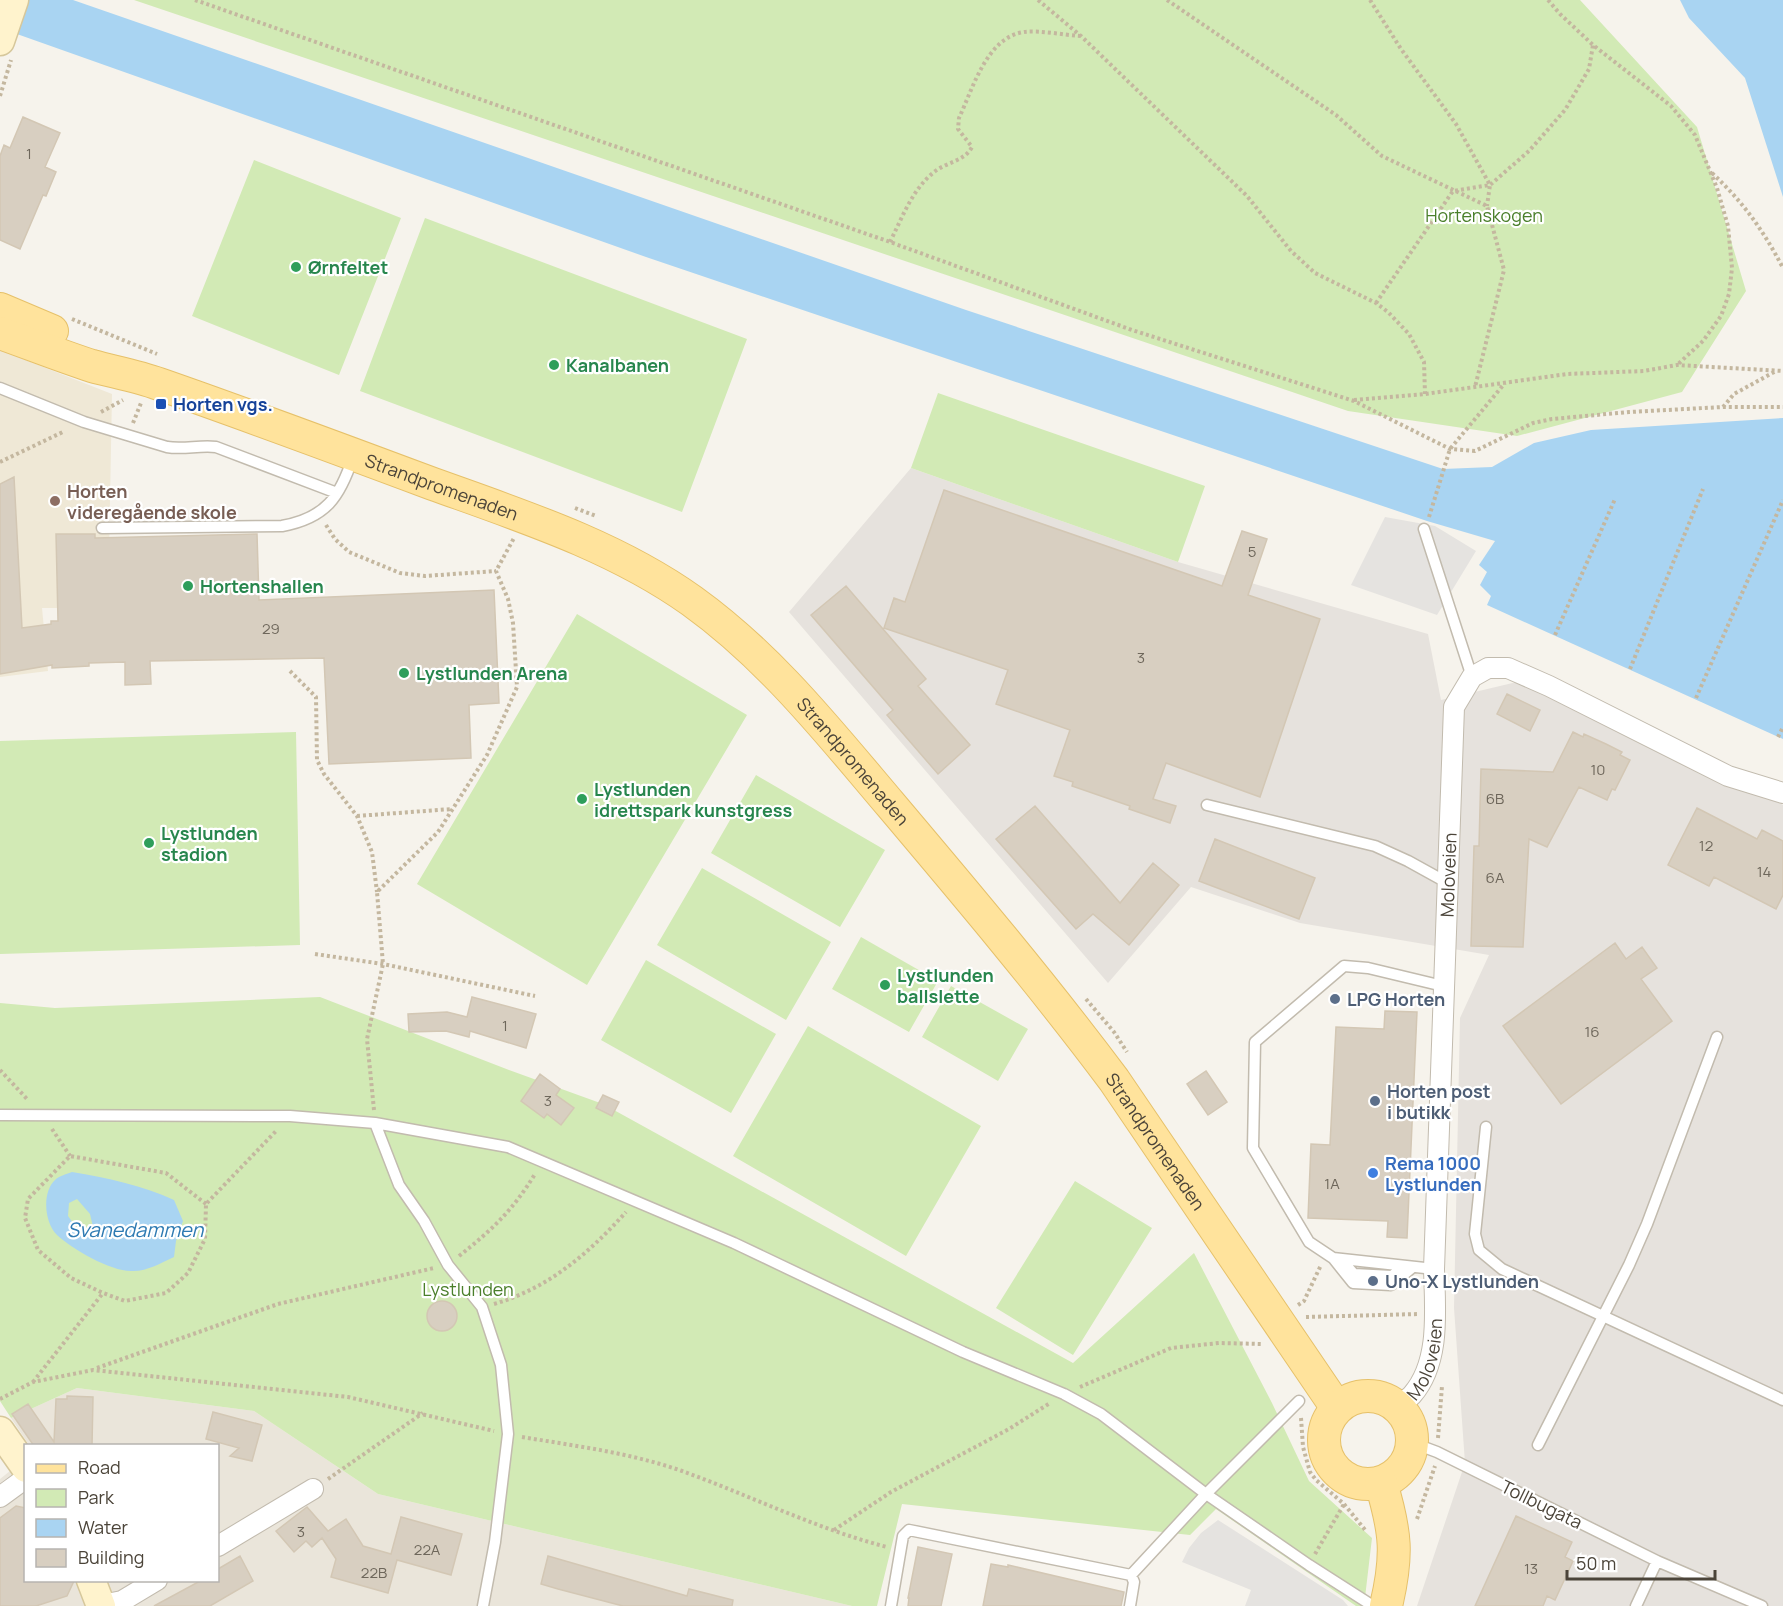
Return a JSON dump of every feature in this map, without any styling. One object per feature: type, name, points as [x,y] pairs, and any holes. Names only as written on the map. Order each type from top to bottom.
[{"type":"main road","points":[[6,49],[14,0]]},
{"type":"main road","name":"Strandpromenaden","points":[[0,309],[96,351],[153,381]]},
{"type":"main road","name":"Strandpromenaden","points":[[0,333],[90,365],[153,381],[521,517],[616,556],[665,583],[744,642],[799,698],[941,864],[1075,1028],[1114,1080],[1337,1408]]},
{"type":"main road","points":[[1360,1396],[1386,1399],[1397,1406],[1406,1417],[1413,1443],[1410,1456],[1403,1468],[1393,1478],[1381,1483],[1366,1485],[1351,1482],[1339,1474],[1329,1463],[1324,1449],[1324,1434],[1328,1420],[1337,1408],[1348,1400],[1360,1396]]},
{"type":"main road","points":[[0,1431],[24,1465]]},
{"type":"main road","points":[[1381,1483],[1392,1524],[1395,1547],[1394,1571],[1386,1606]]},
{"type":"main road","points":[[91,1582],[99,1606]]},
{"type":"street","points":[[1473,677],[1488,668],[1508,668],[1549,686],[1728,776],[1783,793]]},
{"type":"street","name":"Moloveien","points":[[1397,1406],[1412,1396],[1423,1377],[1432,1353],[1435,1313],[1434,1269],[1446,882],[1454,707],[1473,677]]},
{"type":"street","points":[[0,1497],[24,1479]]},
{"type":"street","points":[[219,1545],[313,1489]]},
{"type":"street","points":[[99,1606],[122,1601],[155,1582]]},
{"type":"lane","points":[[0,388],[84,422],[176,449],[201,445],[216,447],[337,493]]},
{"type":"lane","points":[[102,528],[282,526],[301,523],[328,506],[346,478],[354,455]]},
{"type":"lane","points":[[1424,529],[1473,677]]},
{"type":"lane","points":[[1208,805],[1375,846],[1446,882]]},
{"type":"lane","points":[[1409,1266],[1391,1285],[1353,1283],[1333,1257],[1309,1242],[1253,1148],[1255,1042],[1344,966],[1368,969],[1443,986]]},
{"type":"lane","points":[[1538,1444],[1629,1265],[1647,1224],[1717,1037]]},
{"type":"lane","points":[[0,1115],[290,1116],[375,1123],[508,1147],[734,1243],[963,1352],[1064,1394],[1101,1414],[1206,1494],[1308,1565],[1373,1606]]},
{"type":"lane","points":[[375,1123],[399,1185],[424,1221],[448,1264],[482,1307],[501,1365],[508,1434],[495,1542],[483,1606]]},
{"type":"lane","points":[[1486,1127],[1474,1234],[1479,1250],[1502,1269],[1783,1400]]},
{"type":"lane","points":[[1333,1257],[1434,1269]]},
{"type":"lane","points":[[1131,1575],[1206,1494],[1299,1401]]},
{"type":"lane","name":"Tollbugata","points":[[1413,1443],[1437,1452],[1658,1561],[1762,1606]]},
{"type":"lane","points":[[891,1606],[899,1551],[903,1536],[909,1530],[1131,1575]]},
{"type":"lane","points":[[1636,1606],[1658,1561]]},
{"type":"lane","points":[[1130,1606],[1134,1582],[1131,1575]]},
{"type":"path","points":[[195,0],[890,242],[1132,330],[1354,400],[1450,449],[1475,451],[1533,423],[1552,419],[1723,407],[1783,407]]},
{"type":"path","points":[[1038,0],[1081,36],[1247,196],[1291,251],[1315,273],[1376,303],[1388,312],[1409,334],[1424,362],[1425,394]]},
{"type":"path","points":[[1167,0],[1336,115],[1382,156],[1487,206]]},
{"type":"path","points":[[1370,0],[1401,49],[1456,124],[1490,186],[1487,206],[1504,270],[1475,387]]},
{"type":"path","points":[[1548,0],[1593,45],[1671,106],[1695,135],[1717,188],[1728,226],[1732,268],[1729,294],[1721,316],[1703,342],[1677,365]]},
{"type":"path","points":[[890,242],[917,189],[934,171],[960,160],[972,147],[958,129],[959,118],[990,52],[1006,38],[1024,32],[1081,36]]},
{"type":"path","points":[[1376,303],[1453,191],[1490,186],[1529,151],[1566,110],[1589,69],[1593,45]]},
{"type":"path","points":[[0,96],[6,49]]},
{"type":"path","points":[[1709,170],[1736,195],[1765,235],[1783,268]]},
{"type":"path","points":[[65,316],[153,381],[128,435]]},
{"type":"path","points":[[1354,400],[1425,394],[1566,374],[1644,371],[1677,365],[1783,371]]},
{"type":"path","points":[[1723,407],[1734,394],[1776,370]]},
{"type":"path","points":[[1424,529],[1450,449],[1505,383]]},
{"type":"path","points":[[1630,669],[1703,489]]},
{"type":"path","points":[[1555,635],[1615,499]]},
{"type":"path","points":[[1696,698],[1783,500]]},
{"type":"path","points":[[572,507],[601,519]]},
{"type":"path","points":[[318,514],[335,539],[349,552],[400,573],[425,576],[496,571]]},
{"type":"path","points":[[496,571],[515,536],[521,517]]},
{"type":"path","points":[[377,892],[438,832],[487,756],[517,687],[513,623],[508,598],[496,571]]},
{"type":"path","points":[[290,671],[316,697],[317,760],[324,774],[357,816],[372,852],[383,964],[367,1039],[375,1123]]},
{"type":"path","points":[[1778,737],[1783,727]]},
{"type":"path","points":[[357,816],[453,809]]},
{"type":"path","points":[[315,954],[383,964],[536,996]]},
{"type":"path","points":[[1084,997],[1114,1032],[1133,1061]]},
{"type":"path","points":[[206,1204],[166,1173],[70,1156],[28,1199],[25,1218],[38,1250],[71,1278],[125,1301],[166,1293],[188,1273],[206,1239],[206,1204],[290,1116]]},
{"type":"path","points":[[482,1307],[515,1298],[546,1283],[583,1255],[636,1200]]},
{"type":"path","points":[[1298,1305],[1304,1301],[1333,1257]]},
{"type":"path","points":[[33,1382],[104,1293]]},
{"type":"path","points":[[1292,1295],[1307,1318],[1435,1313]]},
{"type":"path","points":[[0,1399],[33,1382],[93,1370],[278,1304]]},
{"type":"path","points":[[93,1370],[348,1397],[508,1434],[597,1449],[680,1470],[833,1530],[899,1551]]},
{"type":"path","points":[[1299,1401],[1303,1447],[1310,1472],[1344,1504],[1366,1531]]},
{"type":"path","points":[[313,1489],[423,1413]]},
{"type":"path","points":[[1308,1565],[1344,1504]]},
{"type":"shaded area","name":"Horten videregående skole","points":[[0,350],[112,394],[108,608],[42,608],[48,671],[0,677]]},
{"type":"shaded area","points":[[911,468],[1178,562],[1428,634],[1441,700],[1521,681],[1690,756],[1783,805],[1783,1606],[1417,1606],[1465,1463],[1454,1308],[1460,1018],[1489,955],[1300,923],[1191,887],[1108,983],[789,612]]},
{"type":"shaded area","points":[[1385,517],[1435,526],[1476,551],[1437,615],[1351,585]]},
{"type":"shaded area","points":[[77,1388],[254,1411],[378,1494],[852,1606],[101,1606],[91,1582],[219,1582],[219,1444],[28,1444],[11,1418]]},
{"type":"shaded area","points":[[10,1471],[24,1492],[24,1582],[80,1582],[93,1606],[0,1606],[0,1479]]},
{"type":"shaded area","points":[[1218,1520],[1343,1600],[1348,1606],[1245,1606],[1251,1590],[1182,1562],[1189,1548],[1201,1533]]},
{"type":"green space","name":"Hortenskogen","points":[[134,0],[1580,0],[1697,127],[1746,291],[1682,392],[1517,436],[1348,411]]},
{"type":"green space","name":"Ørnfeltet","points":[[254,160],[401,218],[339,375],[192,316]]},
{"type":"green space","name":"Kanalbanen","points":[[425,218],[747,339],[682,512],[360,391]]},
{"type":"green space","points":[[938,393],[1205,486],[1178,562],[911,468]]},
{"type":"green space","name":"Lystlunden idrettspark kunstgress","points":[[577,614],[747,715],[587,985],[417,884]]},
{"type":"green space","name":"Lystlunden stadion","points":[[296,732],[300,945],[0,954],[0,741]]},
{"type":"green space","points":[[756,775],[885,850],[840,927],[711,853]]},
{"type":"green space","points":[[702,868],[831,942],[786,1020],[657,945]]},
{"type":"green space","name":"Lystlunden ballslette","points":[[861,937],[938,981],[909,1032],[832,989]]},
{"type":"green space","points":[[646,960],[776,1034],[731,1113],[601,1040]]},
{"type":"green space","points":[[951,986],[1028,1029],[998,1081],[922,1037]]},
{"type":"green space","name":"Lystlunden","points":[[320,997],[603,1104],[1073,1363],[1194,1253],[1272,1403],[1309,1481],[1372,1538],[1364,1606],[1356,1606],[1216,1509],[1190,1535],[902,1504],[877,1606],[852,1606],[378,1494],[254,1411],[77,1388],[11,1418],[0,1401],[0,1003],[55,1008]]},
{"type":"green space","points":[[808,1026],[981,1126],[906,1256],[733,1156]]},
{"type":"green space","points":[[1075,1181],[1152,1228],[1073,1355],[996,1308]]},
{"type":"water","points":[[0,0],[73,0],[966,310],[1443,469],[1492,467],[1534,443],[1591,430],[1783,418],[1783,739],[1487,605],[1491,596],[1480,585],[1487,572],[1479,565],[1495,541],[1427,521],[646,257],[0,28]]},
{"type":"water","points":[[1680,0],[1783,0],[1783,197],[1745,78],[1689,18]]},
{"type":"water","name":"Svanedammen","points":[[72,1172],[124,1183],[174,1200],[183,1221],[176,1241],[174,1257],[142,1270],[122,1270],[81,1253],[64,1241],[49,1223],[46,1199],[55,1180]],"holes":[[[77,1199],[90,1214],[93,1227],[87,1234],[79,1231],[68,1216],[69,1203]]]},
{"type":"building","points":[[23,117],[60,133],[45,167],[56,172],[46,196],[43,195],[20,249],[0,240],[0,156],[4,145],[10,148]]},
{"type":"building","points":[[14,477],[22,628],[58,621],[56,534],[95,534],[95,538],[257,534],[259,600],[494,590],[499,703],[469,705],[471,758],[329,764],[324,658],[150,661],[151,684],[125,685],[125,662],[89,663],[89,666],[52,668],[52,665],[0,674],[0,484]]},
{"type":"building","points":[[944,490],[1222,586],[1242,531],[1267,539],[1248,595],[1320,619],[1260,797],[1166,763],[1153,799],[1176,806],[1170,823],[1072,786],[1073,782],[1054,776],[1070,730],[996,704],[1008,670],[884,628],[894,598],[905,602]]},
{"type":"building","points":[[846,586],[926,679],[918,686],[970,745],[938,774],[887,715],[893,710],[811,615]]},
{"type":"building","points":[[1507,694],[1540,710],[1530,731],[1497,714]]},
{"type":"building","points":[[1573,732],[1583,737],[1584,734],[1606,744],[1622,752],[1620,755],[1630,760],[1615,790],[1612,789],[1607,800],[1579,787],[1547,847],[1529,839],[1523,947],[1471,946],[1474,846],[1479,846],[1481,769],[1553,772]]},
{"type":"building","points":[[1035,806],[1120,903],[1153,863],[1179,885],[1129,945],[1093,914],[1076,929],[996,839]]},
{"type":"building","points":[[1697,808],[1757,839],[1762,830],[1783,841],[1783,895],[1776,909],[1714,877],[1709,886],[1668,865]]},
{"type":"building","points":[[1215,839],[1315,878],[1299,919],[1199,881]]},
{"type":"building","points":[[1615,943],[1626,959],[1642,947],[1657,968],[1641,979],[1672,1021],[1561,1104],[1503,1026]]},
{"type":"building","points":[[472,997],[536,1014],[526,1048],[470,1031],[469,1037],[446,1031],[409,1032],[408,1014],[447,1012],[467,1017]]},
{"type":"building","points":[[1385,1011],[1417,1012],[1407,1238],[1387,1237],[1388,1221],[1308,1218],[1311,1144],[1330,1145],[1336,1027],[1384,1029]]},
{"type":"building","points":[[1206,1071],[1227,1102],[1208,1115],[1187,1084]]},
{"type":"building","points":[[540,1074],[560,1089],[556,1095],[574,1108],[561,1125],[547,1114],[544,1118],[521,1101]]},
{"type":"building","points":[[603,1095],[619,1102],[612,1116],[596,1108]]},
{"type":"building","points":[[442,1301],[452,1306],[457,1316],[452,1326],[442,1331],[432,1326],[427,1316],[432,1306]]},
{"type":"building","points":[[67,1396],[93,1397],[92,1444],[33,1444],[12,1414],[28,1404],[54,1442],[56,1399],[67,1399]]},
{"type":"building","points":[[213,1412],[262,1425],[252,1461],[230,1456],[239,1448],[206,1439]]},
{"type":"building","points":[[16,1506],[24,1508],[24,1582],[74,1582],[67,1596],[36,1606],[0,1606],[0,1518]]},
{"type":"building","points":[[307,1507],[328,1531],[346,1519],[363,1546],[391,1554],[401,1517],[462,1534],[451,1575],[397,1560],[388,1593],[331,1577],[336,1559],[322,1538],[312,1547],[306,1541],[294,1552],[276,1531]]},
{"type":"building","points":[[1516,1516],[1572,1542],[1565,1557],[1573,1561],[1555,1600],[1547,1596],[1543,1606],[1475,1606]]},
{"type":"building","points":[[918,1547],[952,1554],[941,1606],[908,1606]]},
{"type":"building","points":[[240,1556],[253,1581],[210,1606],[154,1606],[198,1582],[219,1582],[219,1568]]},
{"type":"building","points":[[548,1556],[687,1596],[689,1589],[733,1600],[732,1606],[623,1606],[558,1589],[541,1584]]},
{"type":"building","points":[[991,1564],[1008,1567],[1008,1565],[1124,1592],[1121,1606],[983,1606]]},
{"type":"place","name":"Ørnfeltet","points":[[296,267]]},
{"type":"place","name":"Kanalbanen","points":[[554,365]]},
{"type":"place","name":"Horten vgs.","points":[[161,404]]},
{"type":"place","name":"Horten videregående skole","points":[[55,501]]},
{"type":"place","name":"Hortenshallen","points":[[188,586]]},
{"type":"place","name":"Lystlunden Arena","points":[[404,673]]},
{"type":"place","name":"Lystlunden idrettspark kunstgress","points":[[582,799]]},
{"type":"place","name":"Lystlunden stadion","points":[[149,843]]},
{"type":"place","name":"Lystlunden ballslette","points":[[885,985]]},
{"type":"place","name":"LPG Horten","points":[[1335,999]]},
{"type":"place","name":"Horten post i butikk","points":[[1375,1101]]},
{"type":"place","name":"Rema 1000 Lystlunden","points":[[1373,1173]]},
{"type":"place","name":"Uno-X Lystlunden","points":[[1373,1281]]}]
